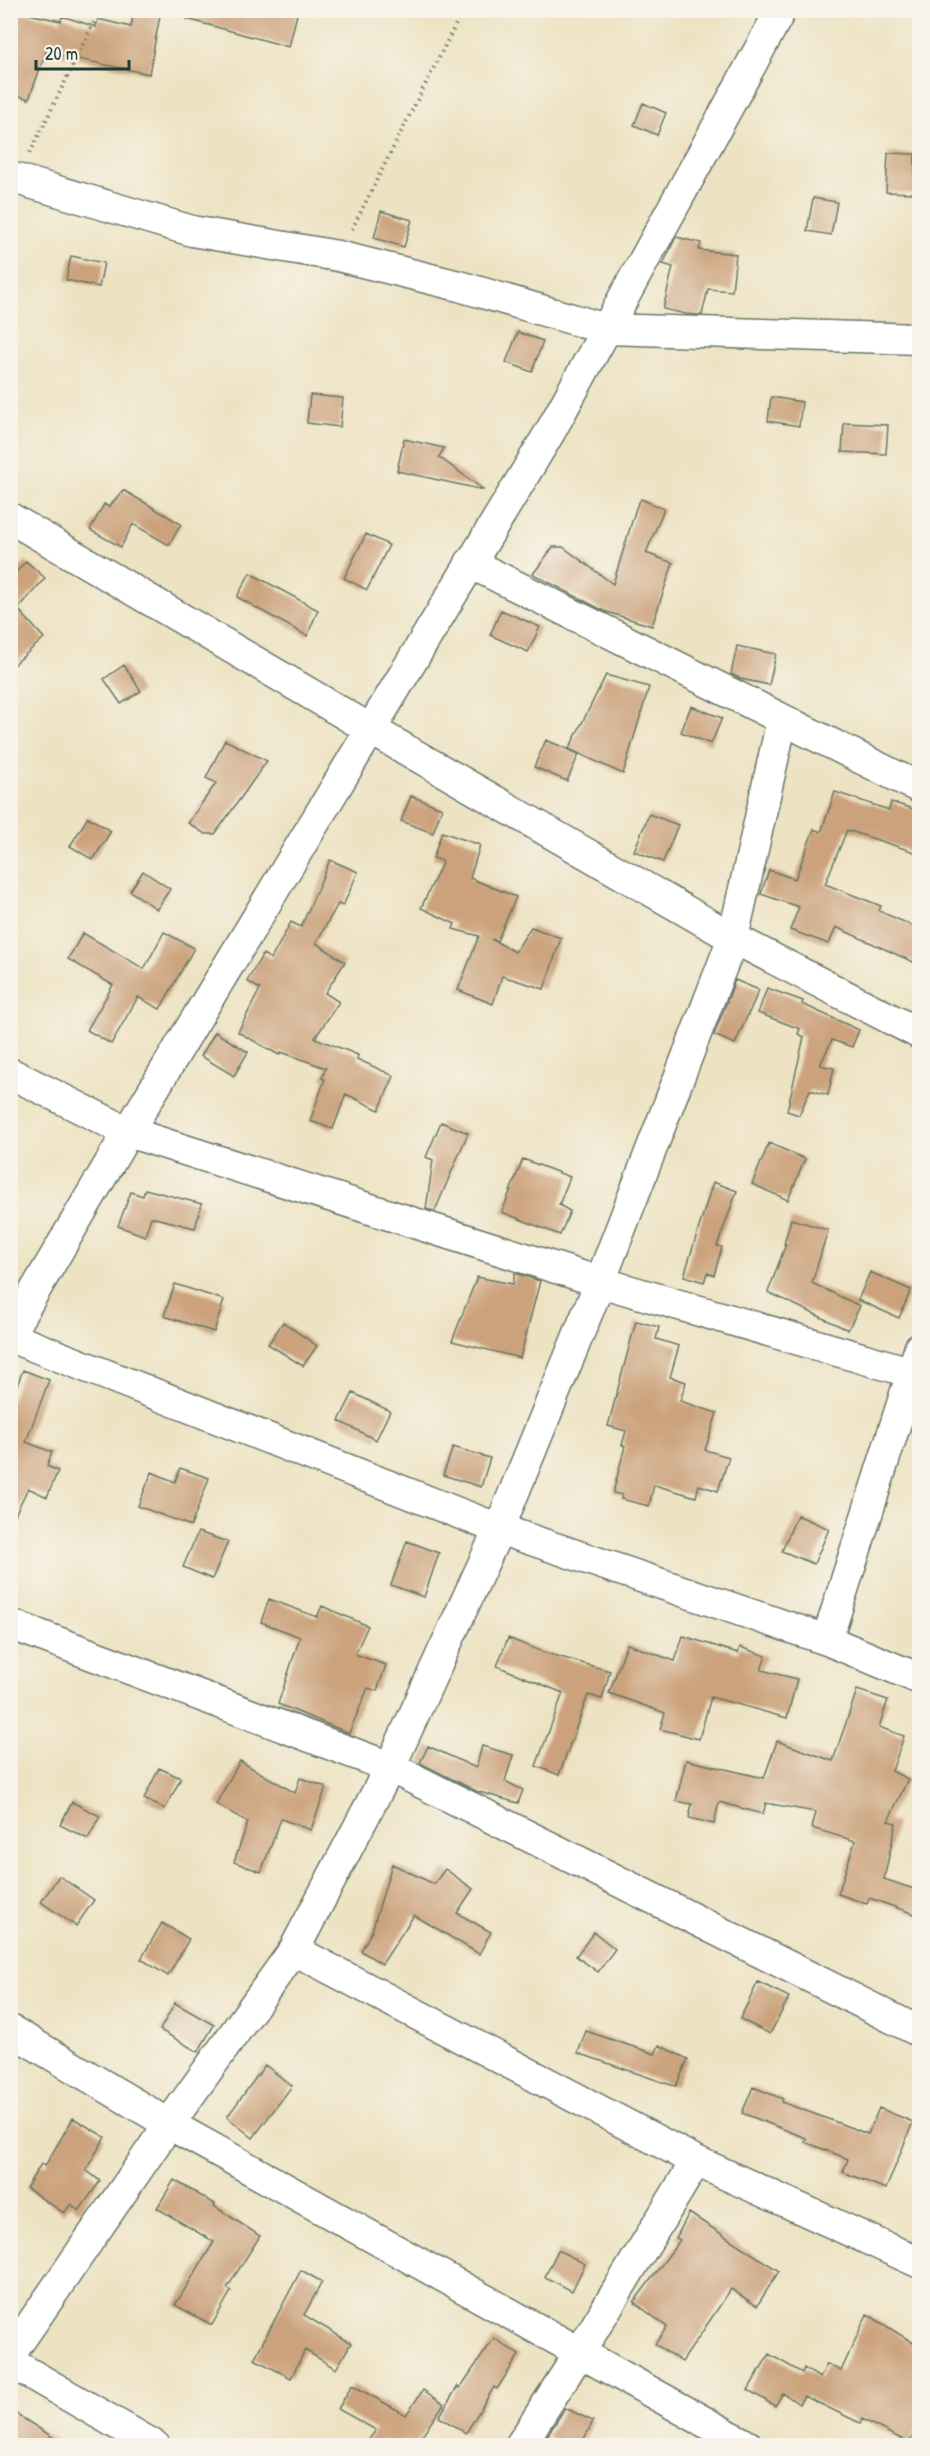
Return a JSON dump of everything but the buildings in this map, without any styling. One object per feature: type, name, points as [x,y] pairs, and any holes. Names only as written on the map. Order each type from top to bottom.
[{"type":"street","points":[[781,10],[550,432],[128,1132],[10,1335],[499,1529],[827,1640],[920,1679]]},
{"type":"street","points":[[14,178],[192,231],[338,256],[459,286],[606,329],[920,339]]},
{"type":"street","points":[[10,518],[733,938],[920,1034]]},
{"type":"street","points":[[470,563],[920,788]]},
{"type":"street","points":[[10,2355],[169,2124],[294,1950],[390,1767],[499,1529],[600,1282],[733,938],[782,720]]},
{"type":"street","points":[[10,1073],[128,1132],[600,1282],[916,1364],[827,1640]]},
{"type":"street","points":[[10,1624],[390,1767],[920,2032]]},
{"type":"street","points":[[294,1950],[696,2161],[920,2263]]},
{"type":"street","points":[[10,2031],[169,2124],[748,2445]]},
{"type":"street","points":[[520,2445],[580,2352],[696,2161]]},
{"type":"street","points":[[10,2362],[155,2445]]},
{"type":"path","points":[[14,178],[100,10]]},
{"type":"path","points":[[338,256],[463,10]]}]
